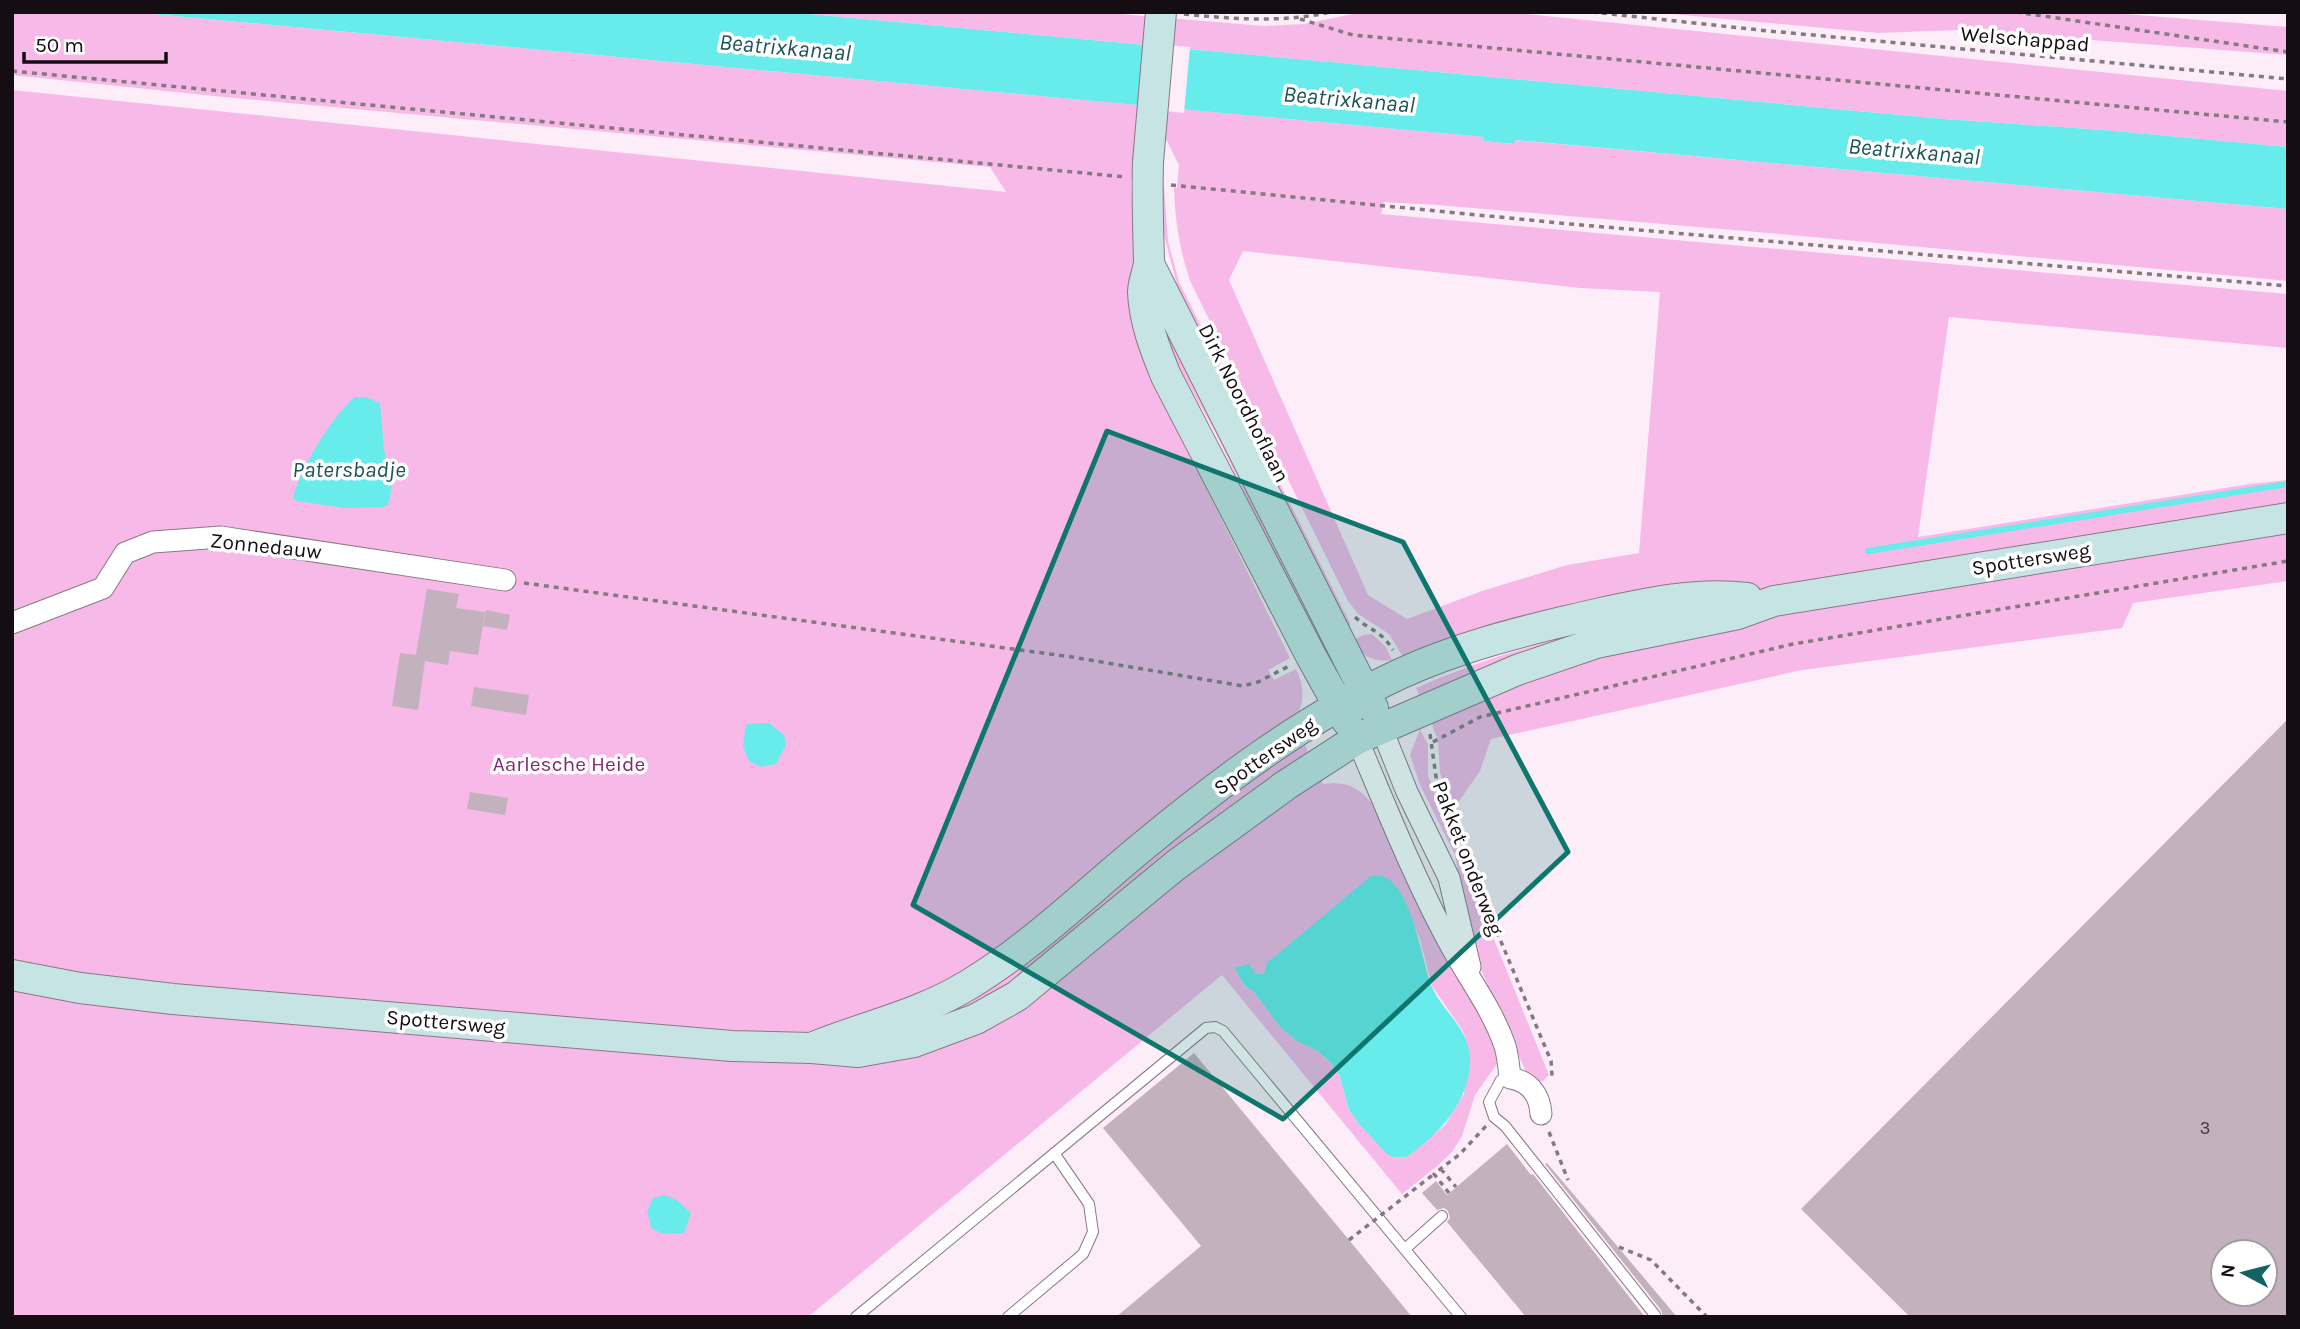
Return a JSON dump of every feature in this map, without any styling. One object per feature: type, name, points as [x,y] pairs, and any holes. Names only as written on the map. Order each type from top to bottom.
[{"type":"main road","name":"Dirk Noordhoflaan","points":[[1168,13],[1159,177],[1146,216],[1149,264],[1143,288],[1145,310],[1154,346],[1166,376],[1311,656],[1339,705],[1369,733]]},
{"type":"main road","name":"Dirk Noordhoflaan","points":[[1149,264],[1338,642],[1366,691],[1369,733]]},
{"type":"main road","name":"Spottersweg","points":[[12,975],[80,988],[187,1000],[719,1045],[858,1052],[914,1042],[976,1019],[1017,996],[1176,865],[1286,785],[1369,733],[1517,670],[1596,643],[1738,614],[1774,601],[2288,517]]},
{"type":"main road","name":"Spottersweg","points":[[812,1048],[857,1029],[915,1012],[967,986],[1025,946],[1145,845],[1260,755],[1339,705],[1403,673],[1513,633],[1635,605],[1738,597],[1774,601]]},
{"type":"main road","name":"Spottersweg","points":[[12,993],[80,988]]},
{"type":"street","name":"Zonnedauw","points":[[12,623],[103,588],[125,552],[153,542],[221,537],[505,580]]},
{"type":"street","name":"Pakket onderweg","points":[[1369,733],[1407,792],[1449,878],[1473,980],[1504,1043],[1510,1078]]},
{"type":"street","points":[[1510,1078],[1530,1086],[1541,1107]]},
{"type":"lane","points":[[856,1317],[1206,1028],[1215,1027],[1223,1031],[1461,1317]]},
{"type":"lane","points":[[1510,1078],[1501,1080],[1489,1102],[1494,1117],[1505,1126],[1655,1315],[1653,1317]]},
{"type":"lane","points":[[1008,1317],[1083,1254],[1093,1232],[1089,1204],[1054,1153]]},
{"type":"lane","points":[[1405,1249],[1442,1216]]},
{"type":"path","points":[[1168,13],[1248,20],[1300,19],[1331,12]]},
{"type":"path","name":"Welschappad","points":[[1592,12],[2288,79]]},
{"type":"path","points":[[2016,12],[2288,52]]},
{"type":"path","points":[[1300,19],[1353,35],[2288,122]]},
{"type":"path","points":[[12,71],[1159,177],[1556,222],[2288,286]]},
{"type":"path","points":[[1433,742],[1480,717],[1793,644],[2288,561]]},
{"type":"path","points":[[505,580],[1072,657],[1243,686]]},
{"type":"path","points":[[1349,611],[1364,626],[1375,629],[1387,640],[1403,673]]},
{"type":"path","name":"Pakket onderweg","points":[[1422,710],[1433,742],[1432,760],[1438,791],[1551,1061],[1552,1076],[1541,1107]]},
{"type":"path","points":[[1541,1107],[1571,1188]]},
{"type":"path","points":[[1349,1240],[1460,1154],[1494,1117]]},
{"type":"path","points":[[1441,1169],[1456,1187]]},
{"type":"path","points":[[1434,1174],[1449,1193]]},
{"type":"path","points":[[1620,1247],[1651,1260],[1707,1317]]},
{"type":"highlighted area","points":[[1107,431],[1403,542],[1568,852],[1283,1119],[913,905]]},
{"type":"green space","name":"Aarlesche Heide","points":[[12,12],[131,12],[1485,137],[1485,141],[1513,144],[1514,140],[2288,209],[2288,281],[1437,205],[1384,202],[1381,214],[2288,294],[2288,348],[1949,317],[1918,537],[2288,480],[2288,507],[1778,588],[1735,592],[1641,592],[1571,603],[1471,631],[1403,657],[1389,634],[1358,614],[1348,601],[1191,283],[1181,248],[1176,212],[1174,188],[1177,188],[1179,165],[1165,137],[1135,160],[1131,183],[1140,331],[1152,378],[1290,658],[1268,670],[1274,680],[1296,669],[1299,676],[1302,702],[1294,721],[1323,784],[1349,785],[1363,794],[1379,813],[1495,1043],[1497,1064],[1475,1095],[1462,1136],[1452,1152],[1402,1194],[1222,975],[808,1317],[12,1317],[12,90],[1006,192],[990,167],[12,75]],"holes":[[[1243,251],[1580,288],[1660,292],[1639,553],[1567,565],[1482,591],[1407,619],[1368,595],[1229,280]],[[1393,883],[1420,940],[1432,986],[1463,1031],[1468,1047],[1464,1094],[1445,1125],[1407,1157],[1392,1157],[1359,1124],[1349,1110],[1339,1074],[1332,1064],[1318,1051],[1298,1042],[1280,1027],[1253,991],[1245,986],[1234,968],[1252,971],[1260,976],[1264,974]]]},
{"type":"green space","points":[[788,12],[1097,12],[1264,26],[1304,24],[1362,12],[1507,12],[2288,91],[2288,147],[1944,119]]},
{"type":"green space","points":[[1650,12],[2100,12],[2288,27],[2288,55],[1958,30],[1878,33]]},
{"type":"green space","points":[[1160,184],[1164,184],[1168,241],[1179,282],[1350,623],[1350,629],[1345,632],[1180,296],[1164,235]]},
{"type":"green space","points":[[1161,303],[1327,641],[1319,645],[1214,430],[1164,341]]},
{"type":"green space","points":[[2288,529],[2288,581],[2133,603],[2122,628],[1802,670],[1491,739],[1480,771],[1453,810],[1440,773],[1438,741],[1430,719],[1578,657],[1827,604]]},
{"type":"green space","points":[[1618,625],[1422,702],[1416,688],[1515,651]]},
{"type":"green space","points":[[1372,634],[1386,647],[1392,660],[1368,657],[1350,642],[1363,635]]},
{"type":"green space","points":[[1420,729],[1428,745],[1428,776],[1549,1075],[1542,1082],[1526,1072],[1475,956],[1455,855],[1420,785],[1410,755]]},
{"type":"water","name":"Beatrixkanaal","points":[[131,12],[788,12],[1944,119],[2103,130],[2288,147],[2288,209],[1515,140],[1514,144],[1484,141],[1484,137]]},
{"type":"water","name":"Patersbadje","points":[[355,397],[365,397],[380,403],[384,450],[392,486],[388,505],[345,508],[297,501],[293,498],[310,458],[327,430]]},
{"type":"water","points":[[769,723],[784,735],[786,745],[776,764],[761,767],[748,760],[743,746],[746,725]]},
{"type":"water","points":[[1371,876],[1382,876],[1392,882],[1401,894],[1414,926],[1432,987],[1465,1037],[1470,1057],[1469,1073],[1459,1102],[1442,1126],[1407,1157],[1392,1157],[1387,1154],[1359,1124],[1349,1110],[1339,1074],[1332,1064],[1318,1051],[1298,1042],[1280,1027],[1253,991],[1245,986],[1234,968],[1249,964],[1256,974],[1264,974],[1267,963]]},
{"type":"water","points":[[665,1195],[678,1201],[691,1213],[684,1233],[664,1234],[652,1229],[647,1212],[653,1198]]},
{"type":"pier","points":[[1145,43],[1190,47],[1184,113],[1139,108]]},
{"type":"building","points":[[427,589],[459,594],[456,608],[485,612],[478,655],[450,651],[448,665],[425,661],[418,710],[392,706],[400,653],[416,655]]},
{"type":"building","points":[[486,610],[510,615],[507,630],[483,626]]},
{"type":"building","points":[[474,687],[529,695],[526,715],[471,706]]},
{"type":"building","points":[[2288,719],[2288,1317],[1910,1317],[1801,1209]]},
{"type":"building","points":[[470,792],[508,798],[505,815],[467,809]]},
{"type":"building","points":[[1194,1053],[1412,1317],[1116,1317],[1201,1246],[1103,1128]]},
{"type":"building","points":[[1507,1144],[1645,1317],[1526,1317],[1447,1222],[1450,1218],[1448,1211],[1444,1208],[1437,1210],[1422,1193],[1436,1181],[1447,1195]]},
{"type":"building","points":[[1547,1163],[1677,1317],[1663,1317],[1661,1310],[1545,1164]]},
{"type":"waterway","points":[[1868,551],[2288,484]]}]
